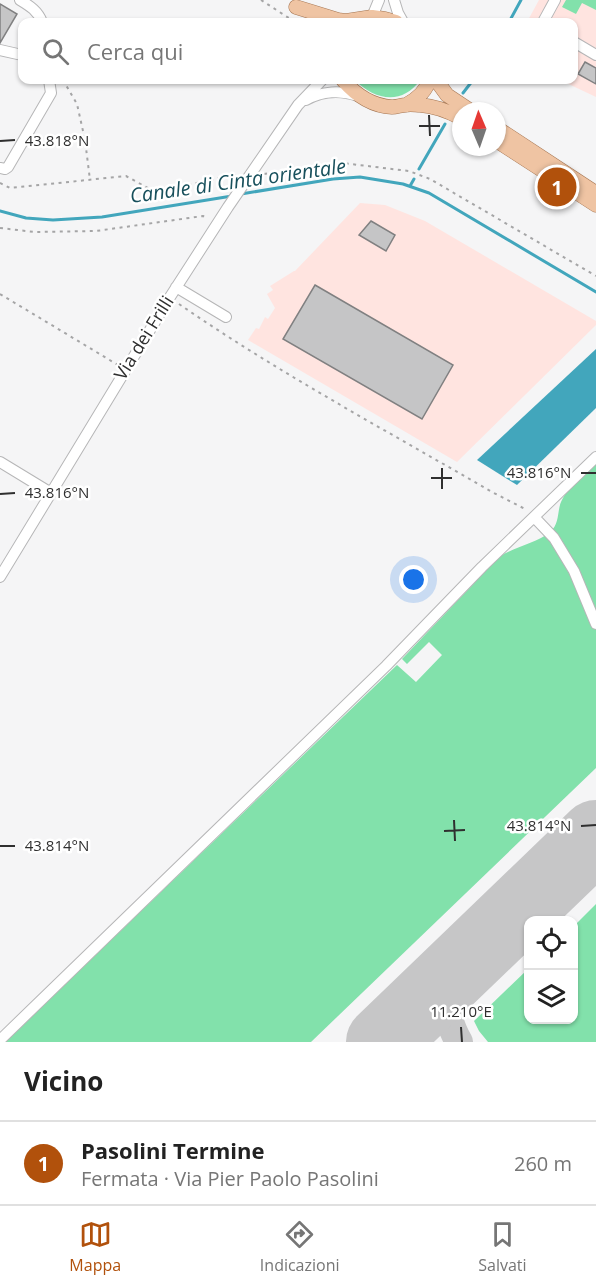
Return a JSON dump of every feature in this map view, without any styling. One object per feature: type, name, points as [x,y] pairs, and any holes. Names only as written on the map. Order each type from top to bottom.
[{"type":"main road","points":[[291,4],[332,18]]},
{"type":"main road","points":[[291,4],[307,18]]},
{"type":"main road","points":[[347,84],[353,91],[367,99],[389,107],[423,105],[452,114]]},
{"type":"main road","points":[[406,105],[424,91],[427,84]]},
{"type":"main road","points":[[439,84],[447,95],[458,102]]},
{"type":"main road","points":[[506,134],[596,193]]},
{"type":"main road","points":[[506,147],[596,205]]},
{"type":"street","points":[[366,18],[379,0]]},
{"type":"street","points":[[394,0],[401,18]]},
{"type":"street","points":[[545,18],[555,0]]},
{"type":"street","points":[[24,2],[40,18]]},
{"type":"street","points":[[578,45],[596,55]]},
{"type":"street","points":[[0,50],[18,54]]},
{"type":"street","points":[[0,168],[9,167],[51,93],[50,84]]},
{"type":"street","name":"Via dei Frilli","points":[[0,577],[125,369],[230,203],[298,105],[318,84]]},
{"type":"street","points":[[298,105],[325,93],[341,92],[367,99]]},
{"type":"street","points":[[173,292],[226,317]]},
{"type":"street","points":[[0,1040],[377,675],[483,567],[531,514],[596,457]]},
{"type":"street","points":[[0,462],[51,493]]},
{"type":"street","points":[[531,514],[554,538],[574,571],[596,624]]},
{"type":"path","points":[[261,0],[289,18]]},
{"type":"path","points":[[65,84],[77,104],[85,140],[90,180]]},
{"type":"path","points":[[0,183],[10,188],[126,176],[155,192],[238,174],[249,176],[342,163],[412,171],[430,179],[596,276]]},
{"type":"path","points":[[0,228],[35,232],[96,231],[202,216],[218,222]]},
{"type":"path","points":[[173,292],[223,334],[531,514]]},
{"type":"path","points":[[0,294],[125,369]]},
{"type":"shaded area","points":[[539,0],[596,0],[596,97],[568,84],[578,84],[578,18],[529,18]]},
{"type":"shaded area","points":[[360,203],[385,205],[425,221],[596,321],[596,325],[457,462],[248,340],[256,328],[259,329],[265,317],[268,319],[275,308],[267,294],[273,290],[270,286],[295,271]]},
{"type":"green space","points":[[566,0],[596,0],[596,10],[582,3],[576,14],[562,7]]},
{"type":"green space","points":[[360,84],[416,84],[405,94],[397,97],[380,96]]},
{"type":"green space","points":[[596,464],[596,768],[311,1042],[5,1042],[397,665],[416,682],[442,655],[429,642],[407,664],[402,659],[499,557],[550,532],[556,524],[561,502],[566,494]]},
{"type":"green space","points":[[596,904],[596,1042],[488,1042],[474,1021],[524,973],[524,1024],[578,1024],[578,922]]},
{"type":"water","points":[[596,349],[596,408],[517,485],[477,460]]},
{"type":"building","points":[[0,4],[17,14],[0,43]]},
{"type":"building","points":[[585,62],[596,68],[596,84],[578,74]]},
{"type":"building","points":[[371,221],[395,235],[386,251],[359,235]]},
{"type":"building","points":[[315,285],[453,365],[422,419],[283,339]]},
{"type":"waterway","points":[[511,18],[521,0]]},
{"type":"waterway","points":[[463,93],[470,84]]},
{"type":"waterway","points":[[419,169],[445,124]]},
{"type":"waterway","name":"Canale di Cinta orientale","points":[[241,194],[333,179],[360,177],[403,184],[429,193],[596,292]]},
{"type":"waterway","points":[[410,186],[414,179]]},
{"type":"waterway","name":"Canale di Cinta orientale","points":[[0,211],[26,218],[53,220],[102,217],[232,196]]},
{"type":"taxiway","points":[[458,968],[450,989],[448,1014],[459,1042]]},
{"type":"runway","points":[[382,1042],[596,836]]},
{"type":"place","name":"Pasolini Termine","points":[[557,187]]}]
